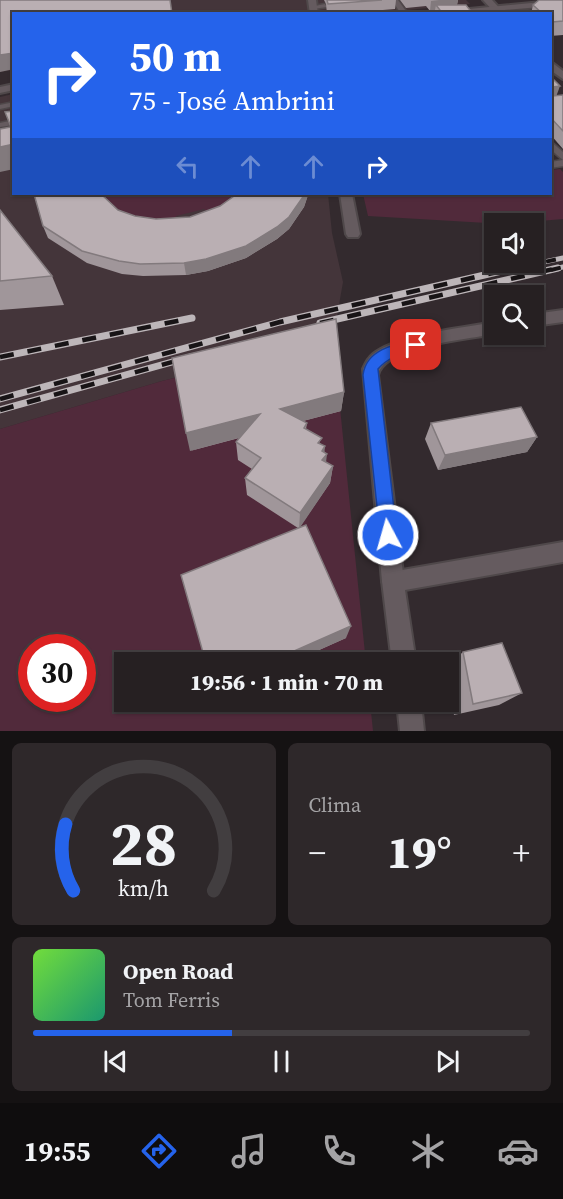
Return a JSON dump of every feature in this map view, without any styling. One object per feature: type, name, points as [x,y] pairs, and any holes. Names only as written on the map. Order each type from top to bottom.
[{"type":"street","points":[[487,0],[498,11]]},
{"type":"street","points":[[473,12],[563,2]]},
{"type":"street","points":[[531,12],[563,9]]},
{"type":"street","points":[[346,195],[352,234]]},
{"type":"street","points":[[544,318],[563,315]]},
{"type":"street","points":[[403,652],[370,375],[371,367],[380,357],[396,349],[484,330]]},
{"type":"street","points":[[393,580],[563,552]]},
{"type":"street","points":[[410,712],[412,731]]},
{"type":"lane","points":[[313,7],[325,6]]},
{"type":"lane","points":[[552,146],[563,157]]},
{"type":"shaded area","points":[[0,0],[466,0],[470,4],[386,12],[12,12],[12,70],[0,72]]},
{"type":"shaded area","points":[[12,94],[12,195],[328,195],[332,233],[343,282],[333,339],[162,381],[0,429],[0,97]]},
{"type":"shaded area","points":[[560,169],[563,172],[563,219],[544,221],[544,213],[484,213],[484,223],[368,216],[363,195],[552,195],[552,170]]},
{"type":"shaded area","points":[[101,195],[246,195],[217,221],[204,209],[176,216],[176,231],[105,207]]},
{"type":"shaded area","points":[[333,339],[365,652],[114,652],[114,712],[371,712],[373,731],[0,731],[0,429],[162,381]]},
{"type":"building","points":[[0,0],[170,0],[172,12],[12,12],[12,53],[0,55]]},
{"type":"building","points":[[327,0],[382,0],[328,4]]},
{"type":"building","points":[[539,0],[563,0],[563,21],[552,22],[552,12],[541,12],[533,5]]},
{"type":"building","points":[[436,5],[466,5],[471,12],[441,12]]},
{"type":"building","points":[[552,78],[560,86],[553,87],[553,96],[563,95],[563,131],[552,119]]},
{"type":"building","points":[[12,111],[12,144],[0,147],[0,129],[11,127],[5,112]]},
{"type":"building","points":[[34,195],[102,195],[118,210],[135,216],[156,219],[190,217],[220,206],[236,195],[304,195],[289,217],[246,246],[206,259],[184,263],[140,264],[119,261],[82,251],[43,226]]},
{"type":"building","points":[[0,210],[52,276],[0,281]]},
{"type":"building","points":[[336,319],[344,392],[280,409],[307,423],[304,428],[322,438],[318,443],[325,446],[322,451],[327,454],[322,460],[333,466],[300,513],[245,478],[261,458],[236,442],[260,414],[186,433],[172,358]]},
{"type":"building","points":[[521,407],[537,437],[445,455],[431,423]]},
{"type":"building","points":[[306,525],[351,626],[292,652],[203,652],[181,575]]},
{"type":"building","points":[[502,643],[522,693],[473,704],[463,652]]},
{"type":"railway","points":[[544,262],[563,258]]},
{"type":"railway","points":[[551,270],[563,267]]},
{"type":"railway","points":[[320,323],[558,268]]},
{"type":"railway","points":[[0,399],[280,322],[493,273]]},
{"type":"railway","points":[[0,357],[192,318]]},
{"type":"railway","points":[[0,410],[190,357]]},
{"type":"route","points":[[388,535],[370,375],[371,367],[380,357],[396,349],[416,345]]}]
